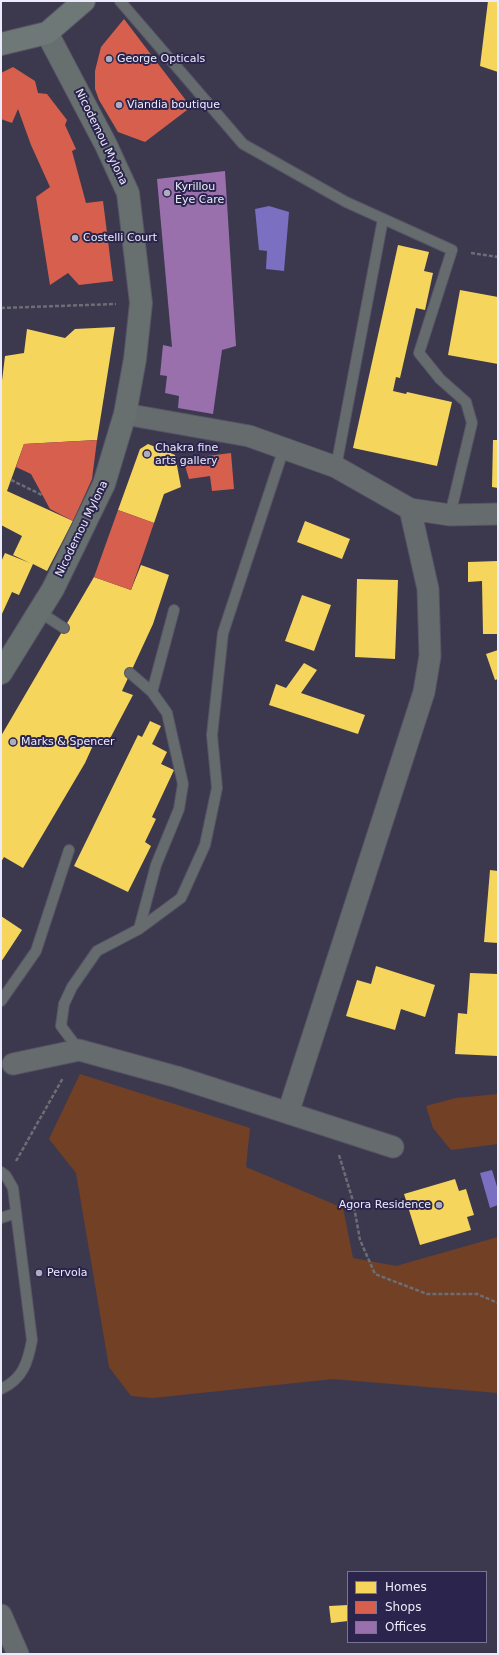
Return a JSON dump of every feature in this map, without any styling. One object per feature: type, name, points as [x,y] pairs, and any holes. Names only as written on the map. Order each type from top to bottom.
[{"type":"main road","points":[[1,44],[47,33],[84,1]]},
{"type":"main road","name":"Nicodemou Mylona","points":[[1,673],[53,589],[104,484],[125,414],[135,359],[140,303],[128,193],[106,145],[47,33]]},
{"type":"street","points":[[125,414],[184,423],[249,436],[336,467],[410,509],[450,515],[498,514]]},
{"type":"street","points":[[288,1113],[424,692],[430,656],[428,589],[410,509]]},
{"type":"street","points":[[13,1064],[80,1050],[177,1077],[392,1147]]},
{"type":"street","points":[[1,1615],[18,1654]]},
{"type":"lane","points":[[120,1],[243,144],[346,202],[452,250],[419,353],[440,379],[466,402],[472,423],[450,515]]},
{"type":"lane","points":[[336,467],[383,219]]},
{"type":"lane","points":[[80,1050],[61,1026],[64,1004],[72,987],[97,951],[139,929],[182,898],[205,845],[217,788],[212,735],[224,633],[284,448]]},
{"type":"lane","points":[[152,692],[174,610]]},
{"type":"lane","points":[[38,611],[64,628]]},
{"type":"lane","points":[[130,673],[152,692],[167,713],[183,784],[179,809],[156,865],[139,929]]},
{"type":"lane","points":[[1,1001],[36,951],[69,850]]},
{"type":"lane","points":[[1,1389],[14,1381],[23,1372],[28,1359],[32,1340],[13,1188],[4,1174]]},
{"type":"lane","points":[[1,1218],[16,1213]]},
{"type":"path","points":[[452,250],[498,257]]},
{"type":"path","points":[[1,308],[140,303]]},
{"type":"path","points":[[11,480],[42,495]]},
{"type":"path","points":[[4,1174],[80,1050]]},
{"type":"path","points":[[330,1126],[353,1201],[360,1240],[375,1274],[427,1294],[477,1294],[498,1303]]},
{"type":"shaded area","points":[[269,206],[289,212],[284,271],[266,269],[267,251],[259,250],[255,209]]},
{"type":"shaded area","points":[[80,1074],[250,1128],[246,1167],[343,1208],[353,1258],[396,1266],[498,1237],[498,1393],[333,1379],[153,1398],[131,1396],[109,1367],[76,1173],[49,1139]]},
{"type":"shaded area","points":[[498,1094],[498,1144],[451,1150],[433,1128],[426,1106],[456,1098]]},
{"type":"shaded area","points":[[492,1170],[498,1190],[498,1205],[490,1208],[480,1173]]},
{"type":"building: Homes","points":[[488,1],[498,1],[498,72],[480,66]]},
{"type":"building: Homes","points":[[398,245],[429,252],[424,271],[433,273],[425,310],[416,308],[400,378],[396,377],[393,391],[406,394],[407,392],[452,402],[437,466],[353,448]]},
{"type":"building: Homes","points":[[460,290],[498,297],[498,364],[448,355]]},
{"type":"building: Homes","points":[[115,327],[97,440],[24,444],[7,491],[73,521],[47,571],[33,564],[19,595],[12,592],[1,616],[1,562],[5,553],[30,563],[13,555],[22,536],[1,525],[1,389],[5,356],[24,353],[27,329],[65,338],[75,329]]},
{"type":"building: Homes","points":[[493,440],[498,440],[498,488],[492,487]]},
{"type":"building: Homes","points":[[148,444],[175,455],[181,487],[164,494],[154,523],[118,510],[140,449]]},
{"type":"building: Homes","points":[[305,521],[350,539],[342,559],[297,542]]},
{"type":"building: Homes","points":[[498,561],[498,634],[483,634],[482,581],[468,582],[468,562]]},
{"type":"building: Homes","points":[[141,565],[169,575],[153,624],[122,691],[133,695],[106,746],[95,741],[85,763],[23,868],[4,857],[1,862],[1,736],[94,577],[131,590]]},
{"type":"building: Homes","points":[[357,579],[398,580],[395,659],[355,657]]},
{"type":"building: Homes","points":[[302,595],[331,605],[314,651],[285,641]]},
{"type":"building: Homes","points":[[498,650],[498,679],[495,680],[486,654]]},
{"type":"building: Homes","points":[[304,663],[317,670],[301,693],[365,715],[358,734],[269,705],[276,684],[286,688]]},
{"type":"building: Homes","points":[[150,721],[161,726],[152,744],[167,752],[161,764],[174,770],[152,817],[156,819],[145,842],[151,846],[128,892],[74,866],[138,735],[142,737]]},
{"type":"building: Homes","points":[[490,870],[498,871],[498,943],[484,942]]},
{"type":"building: Homes","points":[[1,916],[22,930],[1,962]]},
{"type":"building: Homes","points":[[376,966],[435,985],[425,1017],[401,1009],[395,1030],[346,1016],[357,980],[371,984]]},
{"type":"building: Homes","points":[[470,973],[498,974],[498,1056],[455,1054],[458,1013],[467,1014]]},
{"type":"building: Homes","name":"Agora Residence","points":[[455,1179],[459,1191],[466,1189],[474,1215],[467,1217],[471,1230],[420,1245],[404,1194]]},
{"type":"building: Homes","points":[[347,1605],[347,1621],[331,1623],[329,1606]]},
{"type":"building: Shops","points":[[124,19],[191,107],[145,142],[118,132],[99,100],[95,89],[95,71],[101,47]]},
{"type":"building: Shops","name":"Costelli Court","points":[[13,67],[35,81],[38,93],[47,94],[67,120],[65,125],[76,149],[72,151],[86,203],[103,201],[113,281],[79,285],[68,273],[50,285],[36,197],[50,187],[31,145],[18,109],[12,123],[1,119],[1,73]]},
{"type":"building: Shops","points":[[97,440],[92,479],[73,521],[50,509],[31,474],[16,467],[24,444]]},
{"type":"building: Shops","points":[[231,453],[234,489],[212,491],[210,476],[189,479],[183,459]]},
{"type":"building: Shops","points":[[118,510],[154,523],[131,590],[94,577]]},
{"type":"building: Offices","points":[[225,171],[236,346],[222,350],[213,414],[178,408],[179,396],[165,393],[167,376],[160,375],[163,345],[172,347],[157,179]]},
{"type":"place","name":"George Opticals","points":[[109,59]]},
{"type":"place","name":"Viandia boutique","points":[[119,105]]},
{"type":"place","name":"Kyrillou Eye Care","points":[[167,193]]},
{"type":"place","name":"Costelli Court","points":[[75,238]]},
{"type":"place","name":"Chakra fine arts gallery","points":[[147,454]]},
{"type":"place","name":"Marks & Spencer","points":[[13,742]]},
{"type":"place","name":"Agora Residence","points":[[439,1205]]},
{"type":"place","name":"Pervola","points":[[39,1273]]}]
